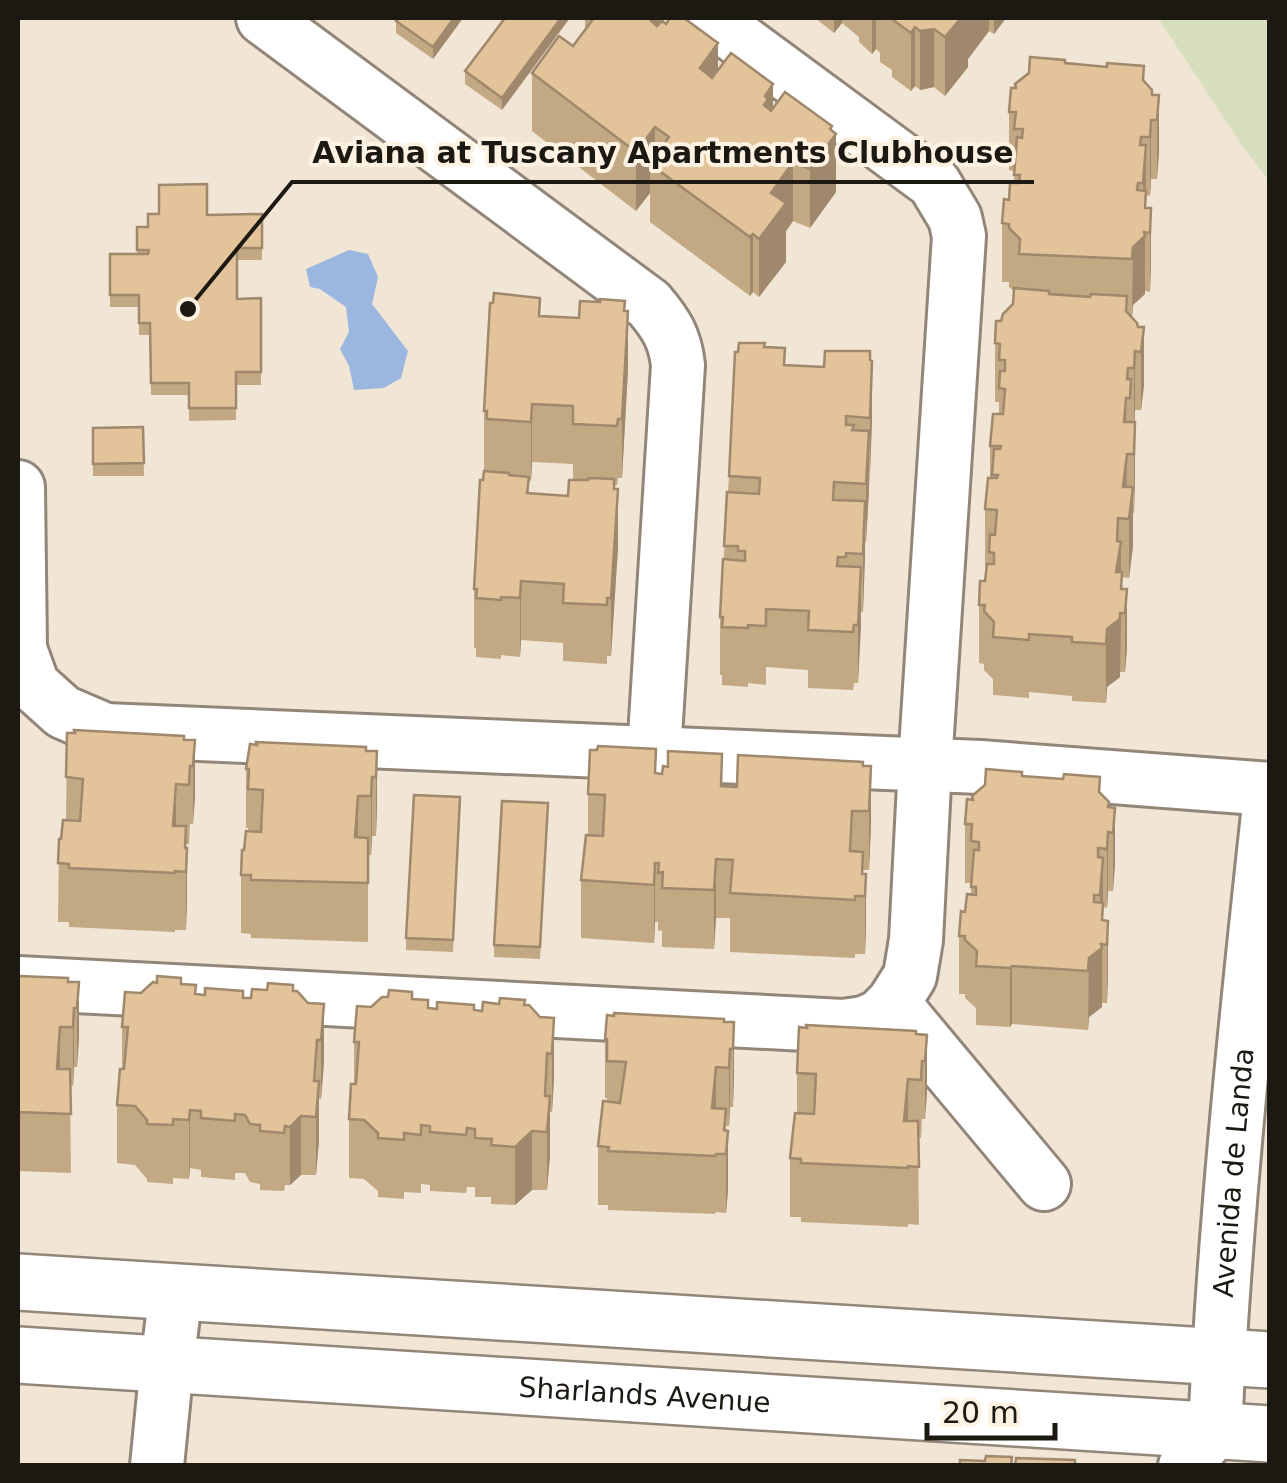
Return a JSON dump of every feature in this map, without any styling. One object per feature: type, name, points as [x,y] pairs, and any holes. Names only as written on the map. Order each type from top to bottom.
[{"type":"main road","points":[[18,1282],[1244,1358]]},
{"type":"main road","name":"Sharlands Avenue","points":[[18,1355],[166,1364],[1213,1454],[1270,1434]]},
{"type":"street","points":[[263,18],[649,304],[668,326],[678,365],[654,754]]},
{"type":"street","points":[[18,983],[843,1026],[864,1023],[894,1004],[910,976],[916,940],[959,236],[955,218],[934,183],[710,18]]},
{"type":"street","points":[[18,488],[20,649],[34,685],[63,712],[106,730],[925,765],[1130,778],[1270,792]]},
{"type":"street","name":"Avenida de Landa","points":[[1213,1454],[1244,1358],[1243,1040],[1270,792]]},
{"type":"street","points":[[894,1004],[1044,1184]]},
{"type":"street","points":[[157,1466],[176,1292]]},
{"type":"green space","points":[[1158,18],[1269,18],[1269,181],[1244,148]]},
{"type":"water","points":[[349,250],[368,254],[378,277],[372,304],[408,351],[401,378],[384,388],[354,390],[349,366],[340,349],[349,332],[346,307],[320,289],[310,287],[306,269]]},
{"type":"building","points":[[454,18],[433,47],[396,21]]},
{"type":"building","points":[[505,18],[561,18],[502,98],[465,71]]},
{"type":"building","points":[[594,18],[654,18],[651,21],[657,26],[662,21],[666,24],[670,18],[684,18],[718,43],[700,68],[712,78],[731,53],[773,84],[764,105],[771,111],[785,92],[832,126],[830,129],[836,134],[810,169],[793,162],[771,193],[786,203],[759,239],[753,234],[750,237],[650,164],[669,137],[655,127],[636,152],[532,73],[559,36],[573,46]]},
{"type":"building","points":[[893,18],[961,18],[945,37],[934,29],[920,31],[915,27],[911,33]]},
{"type":"building","points":[[1030,57],[1107,67],[1107,63],[1144,66],[1143,80],[1152,95],[1159,95],[1157,120],[1151,120],[1150,137],[1141,137],[1140,145],[1146,145],[1143,183],[1138,183],[1137,190],[1146,191],[1145,208],[1151,208],[1150,233],[1144,232],[1145,236],[1133,247],[1132,259],[1019,254],[1020,239],[1009,224],[1002,223],[1010,183],[1019,183],[1020,175],[1014,175],[1017,137],[1022,138],[1023,129],[1014,129],[1016,112],[1009,112],[1011,88],[1016,88],[1015,84],[1029,73]]},
{"type":"building","points":[[207,184],[207,215],[262,214],[262,248],[237,248],[237,299],[261,298],[261,372],[236,372],[236,408],[189,408],[189,383],[151,383],[150,323],[139,323],[139,295],[110,295],[110,254],[148,254],[149,250],[137,250],[137,227],[148,227],[148,214],[159,214],[159,185]]},
{"type":"building","points":[[1014,288],[1090,297],[1127,296],[1126,311],[1138,327],[1144,327],[1141,352],[1135,351],[1134,368],[1128,368],[1130,398],[1126,398],[1124,422],[1135,422],[1134,454],[1127,454],[1123,487],[1133,487],[1129,519],[1118,518],[1117,541],[1121,542],[1116,572],[1122,572],[1121,589],[1127,589],[1125,613],[1120,613],[1120,619],[1107,629],[1106,644],[1029,634],[1029,640],[993,637],[994,622],[984,611],[985,605],[979,605],[980,581],[985,581],[987,564],[994,564],[994,553],[989,552],[990,534],[995,535],[997,510],[985,509],[988,478],[998,475],[992,475],[994,449],[1001,446],[990,446],[993,414],[1003,414],[1005,389],[999,388],[1005,360],[999,360],[1000,344],[995,343],[996,321],[1001,321],[1013,304]]},
{"type":"building","points":[[494,293],[540,298],[539,316],[579,318],[580,301],[625,301],[624,311],[628,311],[622,419],[618,419],[617,426],[573,424],[573,406],[532,404],[531,422],[487,419],[484,411],[490,303]]},
{"type":"building","points":[[739,343],[785,348],[784,365],[824,367],[825,351],[870,351],[870,418],[846,416],[846,425],[854,425],[852,430],[869,431],[866,484],[834,482],[833,500],[865,501],[863,554],[846,553],[846,557],[838,557],[837,566],[861,567],[858,625],[854,625],[853,632],[808,630],[809,611],[766,609],[766,626],[722,627],[723,559],[745,561],[745,551],[738,551],[738,546],[724,546],[727,492],[759,494],[760,478],[729,476],[735,352]]},
{"type":"building","points":[[143,427],[144,463],[93,464],[93,428]]},
{"type":"building","points":[[484,471],[529,477],[527,493],[568,496],[569,480],[614,479],[614,489],[618,489],[611,598],[607,598],[607,605],[563,603],[564,584],[521,581],[520,598],[476,598],[480,480]]},
{"type":"building","points":[[74,730],[184,736],[184,740],[195,740],[189,785],[176,784],[173,826],[186,826],[186,872],[69,868],[69,864],[58,863],[63,820],[80,821],[83,779],[66,777],[67,733],[75,733]]},
{"type":"building","points":[[256,742],[366,747],[366,751],[377,751],[371,796],[358,796],[355,837],[368,838],[368,883],[251,880],[251,875],[241,875],[246,831],[261,832],[263,790],[248,789],[246,769],[250,744],[257,745]]},
{"type":"building","points":[[598,746],[656,749],[655,773],[662,774],[663,766],[668,767],[668,751],[722,754],[721,786],[737,787],[738,755],[863,762],[863,766],[871,766],[869,811],[852,811],[850,851],[863,852],[865,896],[855,896],[855,900],[730,893],[733,860],[716,859],[714,890],[662,888],[659,863],[655,863],[654,885],[581,880],[586,835],[603,836],[605,795],[588,794],[590,750],[597,750]]},
{"type":"building","points":[[986,769],[1063,779],[1064,774],[1100,777],[1099,792],[1109,802],[1108,807],[1115,808],[1107,849],[1098,848],[1098,857],[1103,858],[1100,895],[1094,895],[1094,902],[1103,903],[1102,920],[1108,921],[1107,945],[1101,944],[1102,948],[1089,958],[1088,971],[976,966],[977,951],[965,936],[959,936],[967,894],[976,895],[976,887],[971,887],[974,850],[979,850],[979,842],[971,841],[972,824],[965,824],[967,799],[973,800],[972,796],[985,785]]},
{"type":"building","points":[[414,795],[460,797],[453,940],[406,938]]},
{"type":"building","points":[[502,801],[548,803],[540,947],[494,945]]},
{"type":"building","points":[[18,976],[79,982],[73,1027],[60,1027],[57,1069],[70,1069],[71,1114],[18,1112]]},
{"type":"building","points":[[157,976],[181,978],[181,984],[196,985],[195,994],[205,995],[205,988],[243,991],[243,998],[251,998],[252,989],[267,990],[268,983],[293,985],[293,991],[308,1003],[324,1004],[314,1081],[319,1081],[316,1117],[301,1116],[290,1127],[285,1126],[284,1133],[260,1131],[260,1125],[250,1124],[245,1115],[235,1114],[235,1121],[201,1118],[201,1111],[190,1110],[189,1120],[173,1119],[173,1125],[147,1124],[135,1106],[117,1105],[128,1027],[122,1027],[125,992],[141,993],[157,983]]},
{"type":"building","points":[[389,990],[412,992],[412,999],[428,1000],[428,1008],[437,1009],[437,1002],[474,1005],[474,1010],[482,1011],[483,1002],[499,1004],[500,998],[525,1000],[524,1005],[540,1017],[554,1018],[552,1054],[547,1053],[547,1132],[532,1131],[515,1147],[491,1145],[492,1139],[475,1138],[475,1129],[467,1128],[466,1135],[430,1132],[430,1126],[421,1125],[421,1135],[404,1133],[404,1140],[378,1138],[378,1133],[364,1120],[349,1119],[359,1042],[354,1042],[357,1006],[371,1007],[382,997],[388,997]]},
{"type":"building","points":[[607,1015],[734,1022],[729,1068],[716,1067],[712,1108],[726,1109],[726,1154],[608,1151],[609,1147],[598,1146],[603,1101],[620,1103],[626,1062],[607,1061]]},
{"type":"building","points":[[806,1025],[916,1031],[927,1035],[921,1080],[908,1079],[904,1121],[918,1121],[919,1167],[801,1163],[801,1159],[790,1158],[795,1113],[814,1114],[816,1074],[797,1073],[799,1027],[807,1028]]},
{"type":"building","points":[[986,1456],[1012,1457],[1011,1466],[960,1466],[960,1460],[985,1461]]},
{"type":"building","points":[[1016,1458],[1075,1460],[1075,1466],[1015,1466]]},
{"type":"place","name":"Aviana at Tuscany Apartments Clubhouse","points":[[188,309]]}]
